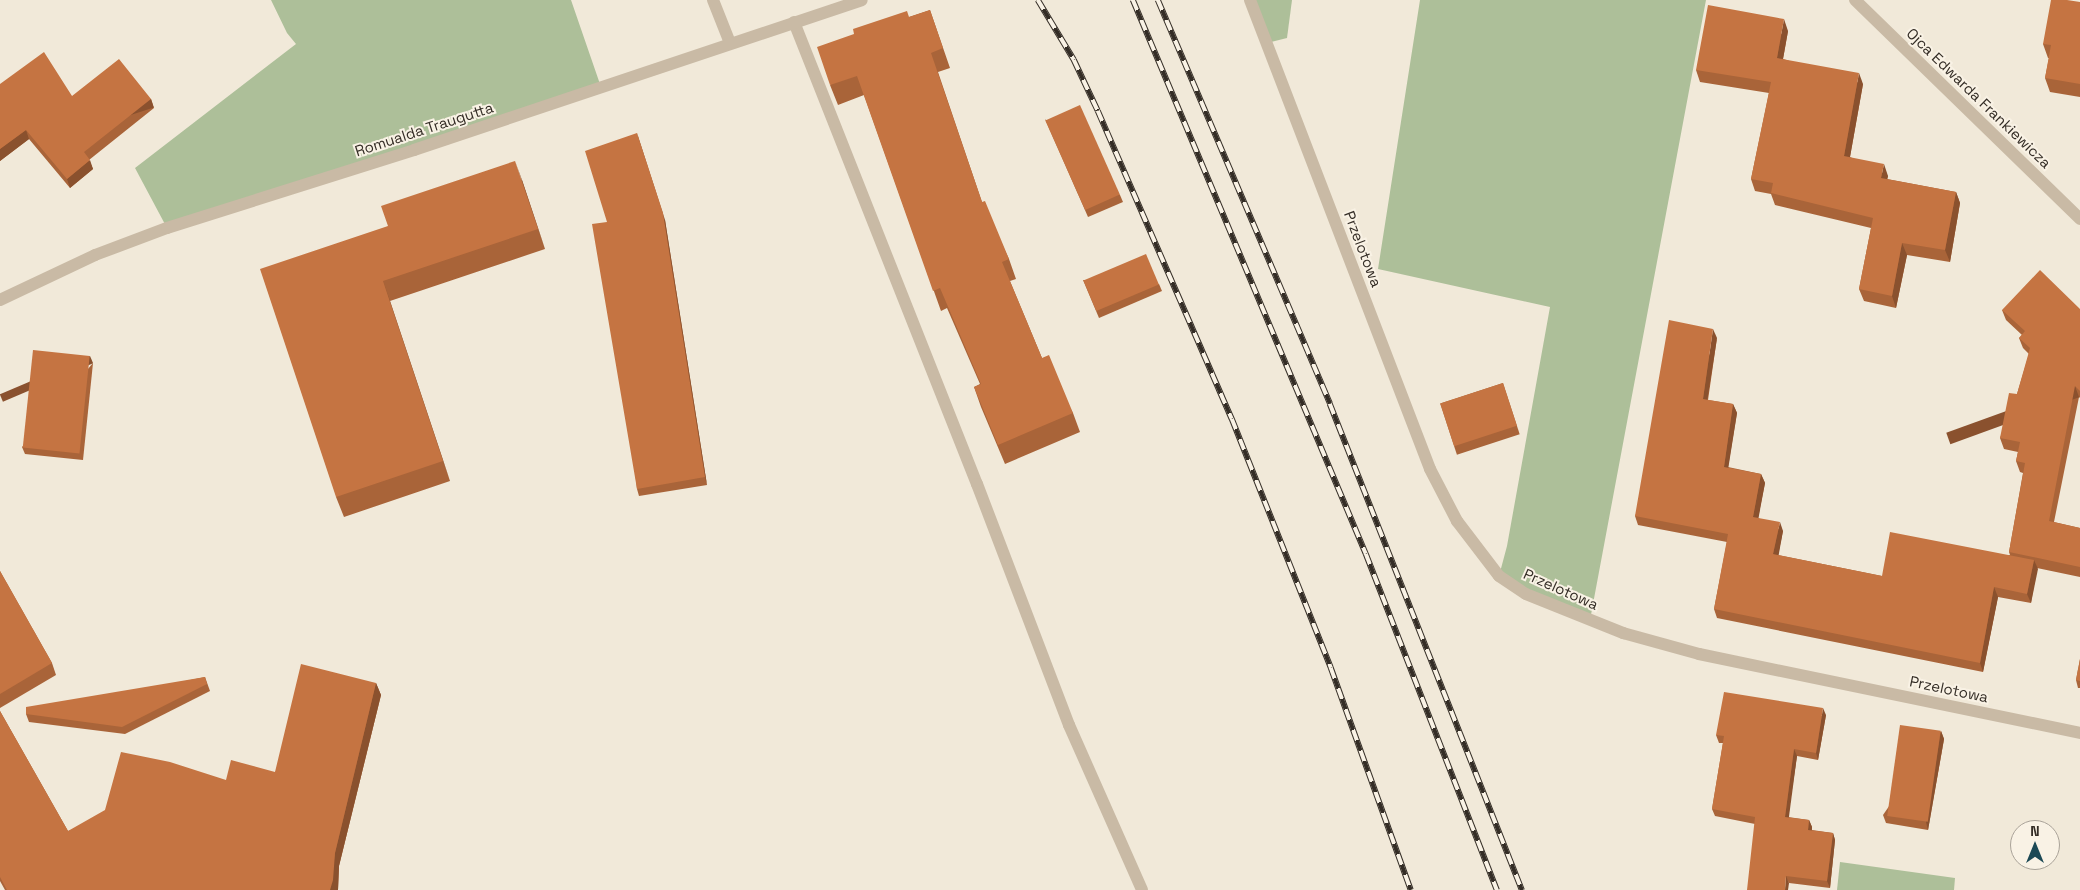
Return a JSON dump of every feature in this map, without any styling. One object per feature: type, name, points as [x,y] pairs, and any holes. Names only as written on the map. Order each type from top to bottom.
[{"type":"street","points":[[713,0],[730,43]]},
{"type":"street","name":"Romualda Traugutta","points":[[0,300],[95,255],[167,228],[414,150],[862,0]]},
{"type":"street","name":"Przelotowa","points":[[1250,0],[1430,469],[1457,521],[1499,576],[1526,594],[1623,633],[1699,654],[2080,733]]},
{"type":"street","name":"Ojca Edwarda Frankiewicza","points":[[1855,0],[2080,219]]},
{"type":"street","points":[[794,22],[977,484],[1069,725],[1142,890]]},
{"type":"green space","points":[[271,0],[571,0],[601,87],[167,228],[135,168],[296,44],[287,33]]},
{"type":"green space","points":[[1250,0],[1292,0],[1287,38],[1267,43]]},
{"type":"green space","points":[[1420,0],[1706,0],[1590,620],[1499,576],[1507,546],[1550,307],[1378,269]]},
{"type":"green space","points":[[1840,862],[1955,878],[1954,890],[1837,890]]},
{"type":"building","points":[[2051,0],[2080,2],[2080,84],[2045,78],[2051,45],[2043,44]]},
{"type":"building","points":[[1708,5],[1784,19],[1777,58],[1859,73],[1844,156],[1884,164],[1881,178],[1956,192],[1945,250],[1902,243],[1892,296],[1859,289],[1873,218],[1771,193],[1773,183],[1751,179],[1771,82],[1696,70]]},
{"type":"building","points":[[930,10],[943,48],[931,53],[982,202],[985,201],[1009,259],[1002,262],[1042,358],[1049,355],[1073,413],[998,445],[974,387],[981,384],[940,288],[933,291],[857,76],[830,85],[817,47],[854,34],[853,29],[907,11],[909,17]]},
{"type":"building","points":[[44,52],[72,96],[119,59],[151,99],[84,152],[90,160],[67,179],[26,130],[0,149],[0,84]]},
{"type":"building","points":[[1080,105],[1120,195],[1085,210],[1045,120]]},
{"type":"building","points":[[637,133],[663,213],[705,477],[637,489],[592,224],[607,222],[585,151]]},
{"type":"building","points":[[515,161],[538,229],[383,281],[443,461],[336,497],[260,269],[388,226],[381,206]]},
{"type":"building","points":[[1146,254],[1159,284],[1096,311],[1083,281]]},
{"type":"building","points":[[2040,270],[2080,309],[2080,391],[2075,386],[2049,521],[2080,528],[2080,567],[2009,552],[2025,463],[2016,461],[2020,442],[2000,438],[2009,393],[2017,394],[2030,348],[2019,338],[2025,331],[2002,310]]},
{"type":"building","points":[[1669,320],[1713,329],[1703,399],[1733,404],[1724,467],[1761,474],[1753,517],[1780,522],[1773,554],[1882,576],[1890,532],[2034,560],[2027,594],[1994,587],[1980,663],[1714,609],[1728,534],[1635,516]]},
{"type":"building","points":[[33,350],[90,356],[79,453],[23,447]]},
{"type":"building","points":[[1503,383],[1517,426],[1454,446],[1440,403]]},
{"type":"building","points":[[0,571],[52,663],[0,694]]},
{"type":"building","points":[[2080,659],[2080,681],[2076,680]]},
{"type":"building","points":[[301,664],[376,683],[335,853],[333,880],[330,890],[7,890],[0,877],[0,711],[68,831],[105,810],[121,752],[170,762],[226,780],[231,760],[275,772]]},
{"type":"building","points":[[205,677],[207,684],[122,727],[26,714],[26,707]]},
{"type":"building","points":[[1724,692],[1823,708],[1816,753],[1794,749],[1785,817],[1809,820],[1808,830],[1833,833],[1827,881],[1786,876],[1785,890],[1747,890],[1755,817],[1712,809],[1724,736],[1716,735]]},
{"type":"building","points":[[1900,725],[1941,731],[1928,822],[1887,816]]},
{"type":"railway","points":[[1038,0],[1074,60],[1098,111],[1232,419],[1331,668],[1411,890]]},
{"type":"railway","points":[[1133,0],[1366,554],[1497,890]]},
{"type":"railway","points":[[1158,0],[1330,404],[1522,890]]}]
